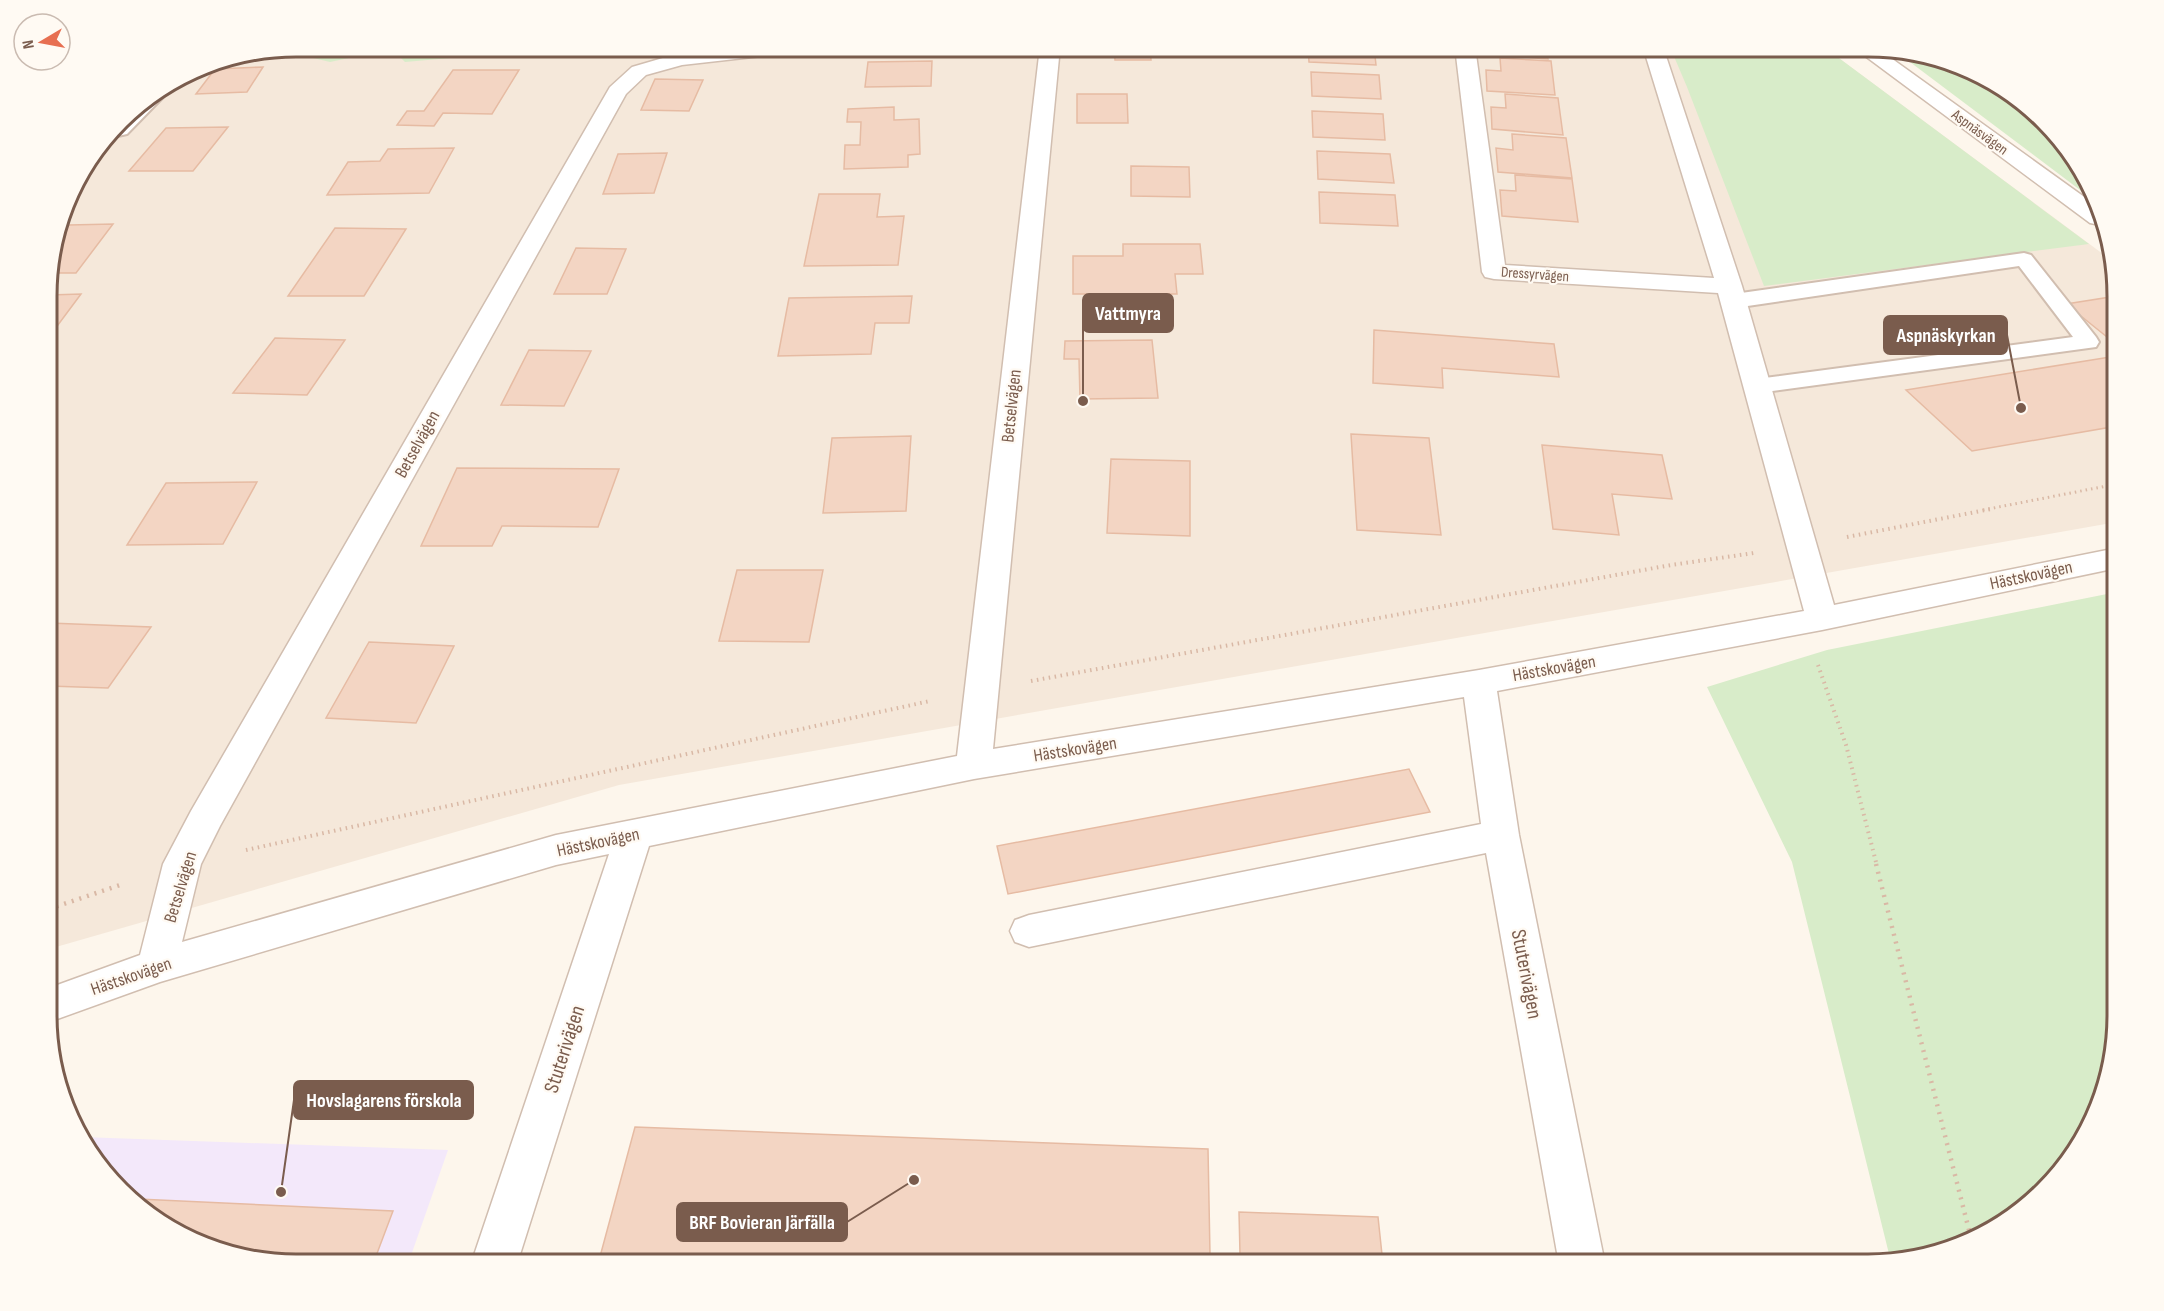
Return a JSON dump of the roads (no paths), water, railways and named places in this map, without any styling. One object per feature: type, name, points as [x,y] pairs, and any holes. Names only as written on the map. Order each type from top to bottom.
[{"type":"street","name":"Betselvägen","points":[[157,966],[182,864],[204,821],[617,91],[639,71],[680,59],[697,57]]},
{"type":"street","name":"Betselvägen","points":[[974,766],[980,690],[1049,57]]},
{"type":"street","name":"Dressyrvägen","points":[[1466,57],[1494,272],[1732,293]]},
{"type":"street","points":[[1657,57],[1732,293],[1822,619]]},
{"type":"street","name":"Aspnäsvägen","points":[[1879,58],[2092,214]]},
{"type":"street","name":"Hästskovägen","points":[[57,1002],[157,966],[556,850],[974,766],[1479,682],[1822,619],[2107,560]]},
{"type":"street","name":"Stuterivägen","points":[[1479,682],[1501,835],[1580,1254]]},
{"type":"street","name":"Stuterivägen","points":[[497,1254],[634,834]]},
{"type":"street","points":[[1029,932],[1501,835]]},
{"type":"lane","points":[[1732,293],[2024,259],[2088,342],[1757,386]]},
{"type":"place","name":"Vattmyra","points":[[1083,401]]},
{"type":"place","name":"Aspnäskyrkan","points":[[2021,408]]},
{"type":"place","name":"BRF Bovieran Järfälla","points":[[914,1180]]},
{"type":"place","name":"Hovslagarens förskola","points":[[281,1192]]}]
